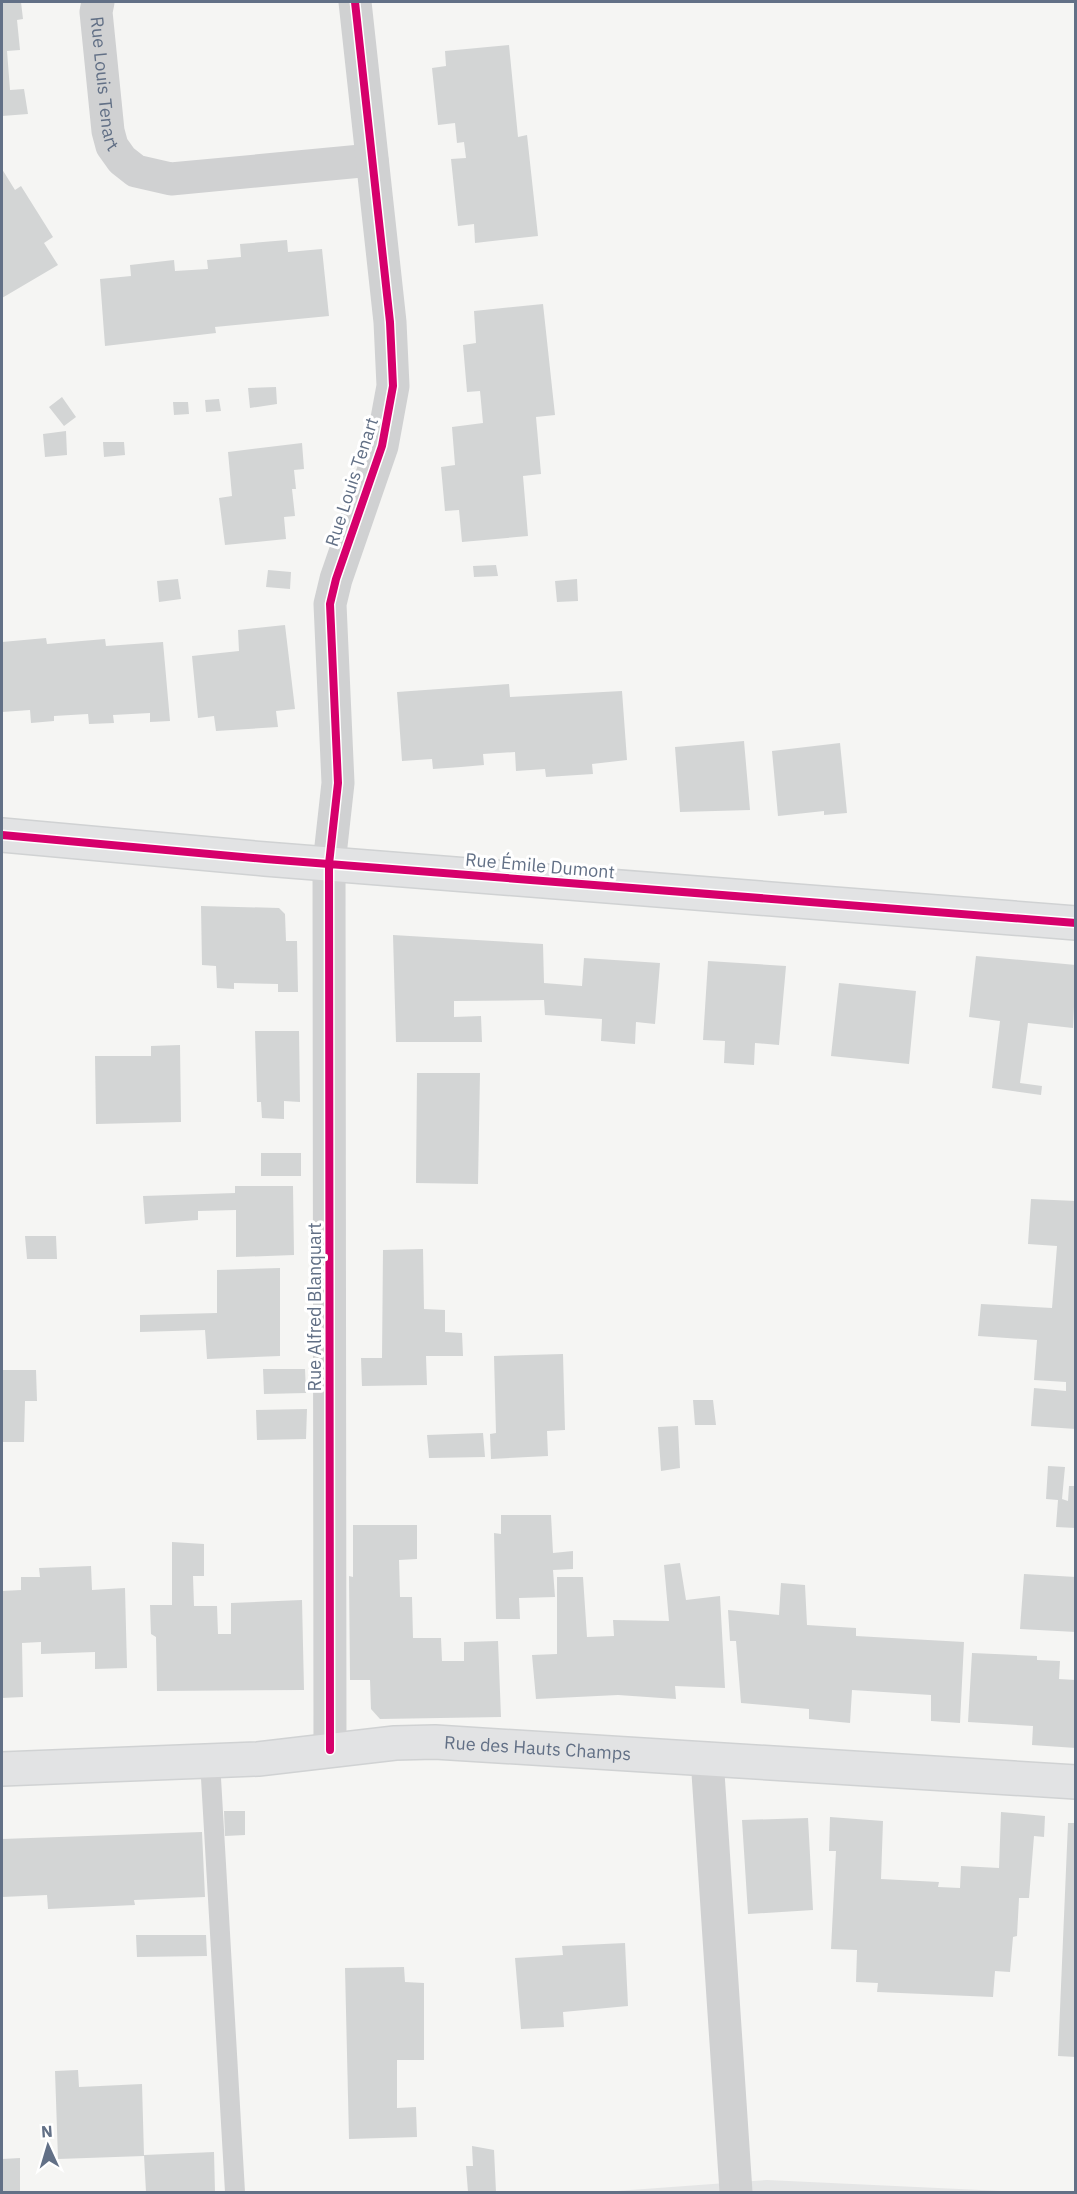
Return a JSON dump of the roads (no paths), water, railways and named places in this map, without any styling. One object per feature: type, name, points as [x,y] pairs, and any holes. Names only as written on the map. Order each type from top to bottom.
[{"type":"street","name":"Rue Louis Tenart","points":[[98,2],[96,12],[108,131],[112,146],[122,160],[136,171],[171,179],[372,160]]},
{"type":"street","name":"Rue Louis Tenart","points":[[330,864],[338,783],[330,604],[336,579],[382,446],[393,386],[390,322],[355,2]]},
{"type":"street","name":"Rue Émile Dumont","points":[[2,835],[330,864],[1076,923]]},
{"type":"street","name":"Rue Alfred Blanquart","points":[[330,864],[330,1750]]},
{"type":"street","name":"Rue des Hauts Champs","points":[[2,1769],[210,1761],[395,1743],[435,1742],[1076,1782]]},
{"type":"street","points":[[707,1758],[736,2193]]},
{"type":"lane","points":[[210,1761],[235,2193]]}]
